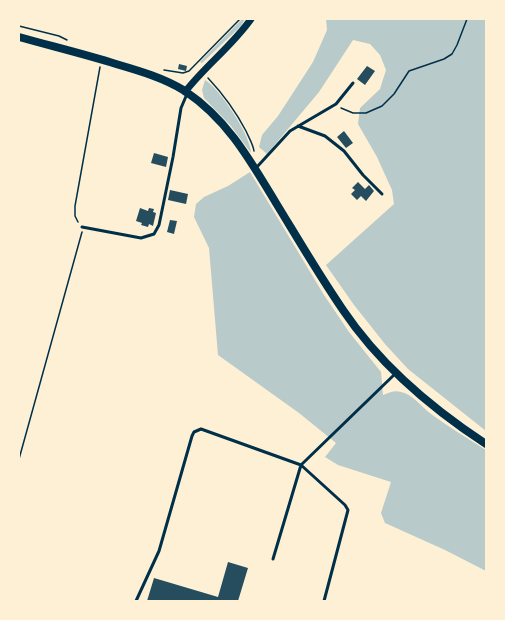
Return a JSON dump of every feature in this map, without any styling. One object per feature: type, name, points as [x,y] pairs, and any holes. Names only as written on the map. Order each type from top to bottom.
[{"type":"main road","points":[[19,37],[102,60],[165,80],[213,113],[257,167],[309,258],[343,311],[367,343],[424,399],[486,444]]},
{"type":"street","points":[[186,93],[202,72],[234,40],[252,19]]},
{"type":"lane","points":[[257,167],[285,136],[298,126],[335,105],[353,83]]},
{"type":"lane","points":[[82,227],[141,238],[154,234],[160,218],[173,157],[181,108],[186,93]]},
{"type":"lane","points":[[298,126],[325,136],[344,151],[363,175],[382,194]]},
{"type":"lane","points":[[272,559],[301,465],[396,373]]},
{"type":"lane","points":[[136,601],[159,551],[192,436],[194,432],[201,429],[301,465],[345,505],[348,510],[324,601]]},
{"type":"path","points":[[160,69],[183,73],[189,71],[240,19]]},
{"type":"path","points":[[335,105],[353,113],[366,113],[382,106],[394,94],[409,71],[444,59],[452,54],[468,19]]},
{"type":"path","points":[[19,26],[59,36],[69,42]]},
{"type":"path","points":[[19,459],[78,247],[82,227],[75,218],[74,206],[102,60]]},
{"type":"path","points":[[195,65],[223,93],[239,119],[253,146],[257,167]]},
{"type":"shaded area","points":[[242,19],[245,19],[241,26],[202,63],[200,62]]},
{"type":"shaded area","points":[[326,19],[486,19],[486,431],[408,369],[385,344],[354,305],[326,265],[394,204],[392,190],[377,157],[358,124],[360,108],[380,89],[386,70],[380,55],[370,44],[353,40],[319,92],[267,154],[259,147],[262,135],[278,116],[313,62],[327,30]]},
{"type":"shaded area","points":[[205,80],[219,93],[234,114],[250,145],[251,153],[231,126],[204,98],[202,90]]},
{"type":"shaded area","points":[[250,172],[324,295],[349,332],[381,372],[383,395],[396,391],[409,395],[431,414],[486,450],[486,571],[445,550],[385,523],[381,513],[391,482],[338,465],[325,457],[336,443],[299,413],[218,355],[209,248],[194,217],[196,204],[204,197],[228,186]]},
{"type":"building","points":[[179,64],[187,66],[186,71],[178,69]]},
{"type":"building","points":[[367,66],[375,71],[365,85],[357,79]]},
{"type":"building","points":[[344,131],[353,143],[346,148],[337,137]]},
{"type":"building","points":[[154,153],[168,157],[166,167],[151,163]]},
{"type":"building","points":[[358,182],[365,189],[369,185],[374,191],[366,201],[361,196],[357,200],[351,194],[355,190],[352,188]]},
{"type":"building","points":[[170,190],[188,194],[186,204],[168,200]]},
{"type":"building","points":[[140,208],[148,211],[149,208],[154,209],[153,212],[156,213],[153,226],[149,224],[148,227],[141,225],[142,223],[136,221]]},
{"type":"building","points":[[170,220],[177,221],[174,234],[167,232]]},
{"type":"building","points":[[228,562],[248,568],[238,601],[147,601],[154,578],[218,597]]}]
